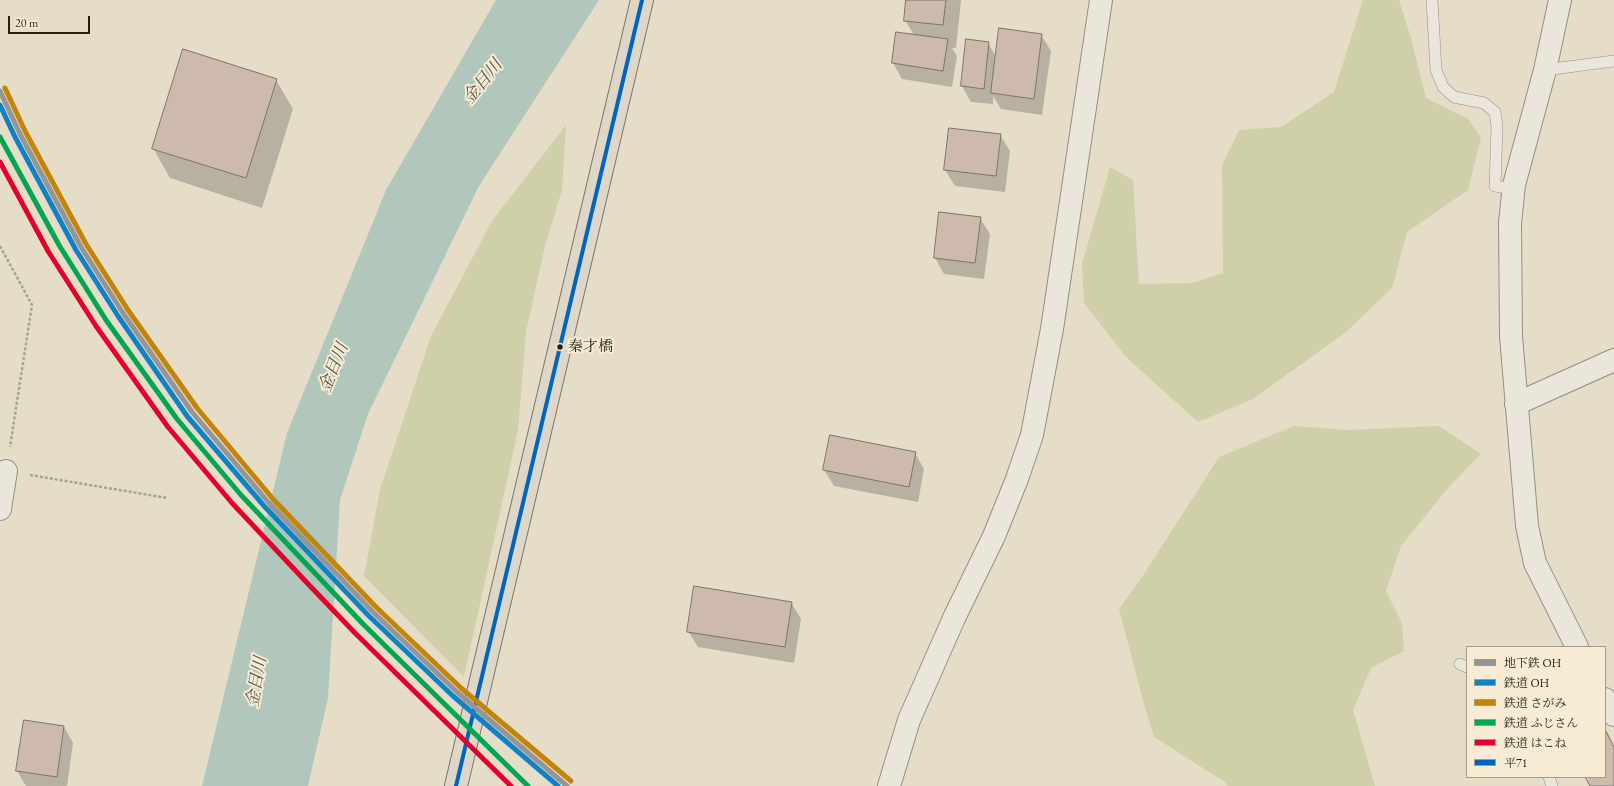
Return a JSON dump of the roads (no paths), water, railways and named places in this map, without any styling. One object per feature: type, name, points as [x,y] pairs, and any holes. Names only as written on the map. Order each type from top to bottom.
[{"type":"main road","points":[[456,786],[642,0]]},
{"type":"street","points":[[889,786],[909,720],[955,616],[994,536],[1017,479],[1032,435],[1052,329],[1101,0]]},
{"type":"street","points":[[1560,0],[1545,70],[1514,189],[1510,223],[1511,336],[1527,526],[1535,563],[1576,646]]},
{"type":"street","points":[[1516,404],[1614,360]]},
{"type":"street","points":[[0,509],[6,471]]},
{"type":"street","points":[[1606,701],[1614,715]]},
{"type":"lane","points":[[1432,0],[1436,70],[1440,82],[1443,87],[1454,97],[1484,103],[1495,112],[1497,127],[1495,186],[1514,189]]},
{"type":"lane","points":[[1545,70],[1614,61]]},
{"type":"water","name":"金目川","points":[[496,0],[599,0],[479,186],[368,414],[340,500],[328,698],[308,786],[202,786],[287,433],[386,190]]},
{"type":"metro line","name":"OH","points":[[0,91],[20,134],[81,247],[123,313],[192,412],[269,503],[373,612],[457,692],[567,786]]},
{"type":"rail line","name":"さがみ","points":[[5,88],[25,131],[86,244],[128,310],[197,408],[273,499],[377,608],[461,688],[571,781]]},
{"type":"rail line","name":"OH","points":[[0,105],[15,137],[76,250],[118,316],[187,416],[265,507],[369,616],[453,696],[558,786]]},
{"type":"rail line","name":"ふじさん","points":[[0,137],[59,245],[106,320],[177,419],[241,495],[363,624],[528,786]]},
{"type":"rail line","name":"はこね","points":[[0,162],[48,251],[96,326],[168,427],[232,503],[311,587],[355,633],[511,786]]},
{"type":"place","name":"秦才橋","points":[[560,347]]}]
